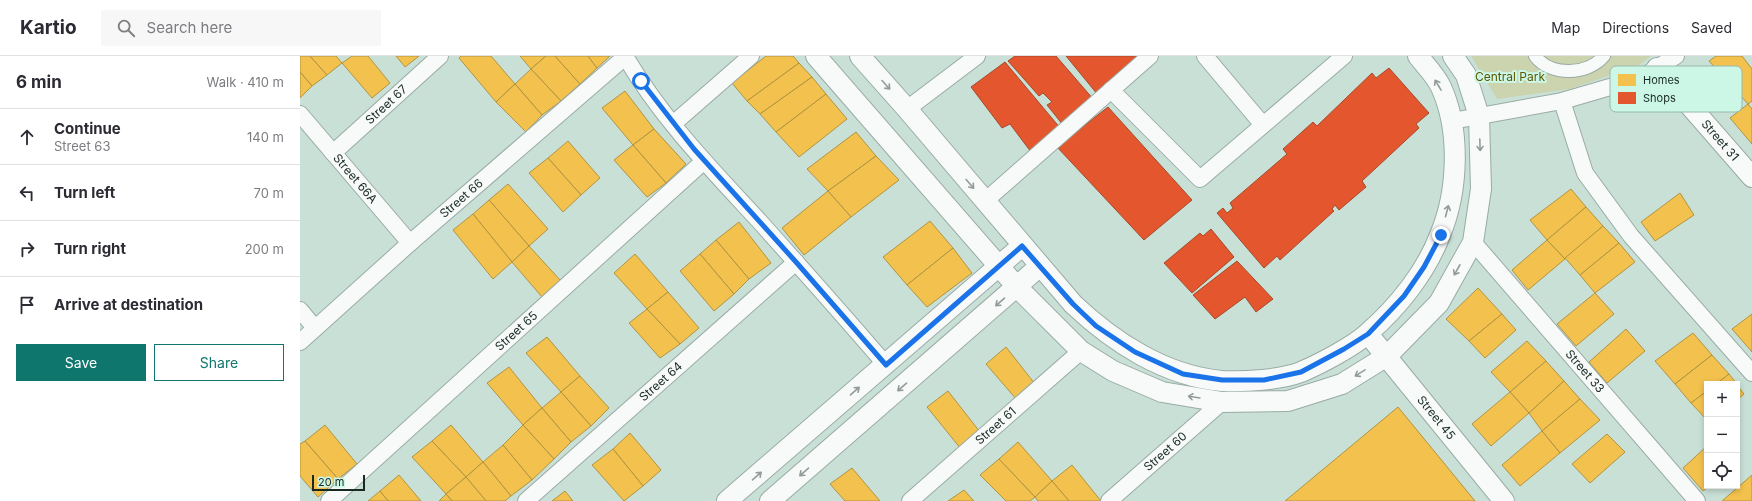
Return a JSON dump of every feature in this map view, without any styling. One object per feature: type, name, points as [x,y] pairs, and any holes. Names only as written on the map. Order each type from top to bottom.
[{"type":"street","name":"Street 67","points":[[333,153],[440,56]]},
{"type":"street","points":[[625,56],[673,124],[704,161],[796,262],[886,365]]},
{"type":"street","name":"Street 66","points":[[300,342],[410,243],[625,56]]},
{"type":"street","points":[[673,124],[751,56]]},
{"type":"street","points":[[816,56],[999,266],[1081,351],[1114,371],[1162,392],[1222,402],[1288,401],[1342,384],[1387,356],[1439,303],[1473,242],[1481,189],[1479,116],[1466,75],[1453,56]]},
{"type":"street","points":[[860,56],[907,109],[1022,246],[1073,304],[1096,326],[1135,352],[1183,374],[1222,380],[1264,380],[1301,372],[1344,349],[1368,334],[1404,296],[1424,267],[1441,235],[1452,192],[1455,170],[1452,121],[1441,87],[1418,56]]},
{"type":"street","points":[[907,109],[977,56]]},
{"type":"street","points":[[985,201],[1150,56]]},
{"type":"street","points":[[1205,56],[1263,125]]},
{"type":"street","points":[[1111,90],[1200,179],[1344,56]]},
{"type":"street","points":[[1535,56],[1548,66],[1573,71],[1594,66],[1604,56]]},
{"type":"street","points":[[1660,66],[1676,56]]},
{"type":"street","points":[[1452,121],[1562,101],[1610,87]]},
{"type":"street","points":[[1562,101],[1585,173],[1631,236],[1752,374]]},
{"type":"street","name":"Street 31","points":[[1696,112],[1751,174]]},
{"type":"street","name":"Street 66A","points":[[300,114],[410,243]]},
{"type":"street","name":"Street 65","points":[[329,501],[704,161]]},
{"type":"street","name":"Street 33","points":[[1473,242],[1698,501]]},
{"type":"street","points":[[727,501],[1022,246]]},
{"type":"street","name":"Street 64","points":[[526,501],[796,262]]},
{"type":"street","points":[[770,501],[1018,287],[1040,266]]},
{"type":"street","points":[[300,310],[315,328]]},
{"type":"street","name":"Street 45","points":[[1368,334],[1504,501]]},
{"type":"street","name":"Street 61","points":[[910,501],[1081,351]]},
{"type":"street","name":"Street 60","points":[[1108,501],[1222,402]]},
{"type":"green space","name":"Central Park","points":[[1471,56],[1651,56],[1636,66],[1610,66],[1610,75],[1570,89],[1497,99]]},
{"type":"building: Homes","points":[[300,56],[310,56],[327,75],[312,86],[300,72]]},
{"type":"building: Homes","points":[[310,56],[336,56],[342,63],[327,75]]},
{"type":"building: Homes","points":[[352,56],[368,56],[390,83],[372,98],[342,63]]},
{"type":"building: Homes","points":[[396,56],[419,56],[405,67]]},
{"type":"building: Homes","points":[[461,56],[491,56],[515,84],[496,102],[459,58]]},
{"type":"building: Homes","points":[[520,56],[546,56],[531,69]]},
{"type":"building: Homes","points":[[546,56],[555,56],[580,84],[561,101],[531,69]]},
{"type":"building: Homes","points":[[555,56],[588,56],[597,68],[580,84]]},
{"type":"building: Homes","points":[[588,56],[610,56],[597,68]]},
{"type":"building: Homes","points":[[766,56],[793,56],[799,63],[747,101],[732,83]]},
{"type":"building: Homes","points":[[1716,56],[1742,56],[1752,69],[1752,101],[1748,104],[1742,97],[1742,66],[1714,66],[1709,61]]},
{"type":"building: Homes","points":[[799,63],[812,77],[760,114],[747,101]]},
{"type":"building: Homes","points":[[531,69],[561,101],[542,115],[515,84]]},
{"type":"building: Homes","points":[[300,72],[312,86],[300,98]]},
{"type":"building: Homes","points":[[812,77],[826,94],[776,132],[760,114]]},
{"type":"building: Homes","points":[[515,84],[542,115],[526,132],[496,102]]},
{"type":"building: Homes","points":[[625,91],[654,129],[633,145],[602,108]]},
{"type":"building: Homes","points":[[826,94],[847,119],[799,157],[776,132]]},
{"type":"building: Homes","points":[[1748,104],[1752,109],[1752,144],[1730,118],[1738,112],[1742,112],[1742,109]]},
{"type":"building: Homes","points":[[654,129],[686,164],[666,183],[633,145]]},
{"type":"building: Homes","points":[[856,132],[876,156],[828,191],[807,169]]},
{"type":"building: Homes","points":[[568,141],[600,178],[581,195],[548,158]]},
{"type":"building: Homes","points":[[633,145],[666,183],[647,197],[614,160]]},
{"type":"building: Homes","points":[[876,156],[899,180],[851,217],[828,191]]},
{"type":"building: Homes","points":[[548,158],[581,195],[563,212],[529,173]]},
{"type":"building: Homes","points":[[508,184],[548,229],[529,246],[489,200]]},
{"type":"building: Homes","points":[[1571,189],[1586,207],[1547,240],[1530,220]]},
{"type":"building: Homes","points":[[828,191],[851,217],[804,255],[782,228]]},
{"type":"building: Homes","points":[[1680,193],[1694,215],[1655,241],[1641,222]]},
{"type":"building: Homes","points":[[489,200],[529,246],[512,262],[473,214]]},
{"type":"building: Homes","points":[[1586,207],[1603,226],[1565,259],[1547,240]]},
{"type":"building: Homes","points":[[473,214],[512,262],[493,279],[453,230]]},
{"type":"building: Homes","points":[[930,221],[953,248],[907,285],[883,257]]},
{"type":"building: Homes","points":[[739,222],[771,263],[749,279],[716,240]]},
{"type":"building: Homes","points":[[1603,226],[1619,243],[1580,275],[1565,258]]},
{"type":"building: Homes","points":[[716,240],[749,279],[734,294],[700,254]]},
{"type":"building: Homes","points":[[1547,240],[1565,259],[1528,290],[1512,270]]},
{"type":"building: Homes","points":[[1619,243],[1635,262],[1595,293],[1580,275]]},
{"type":"building: Homes","points":[[529,246],[561,281],[542,297],[512,262]]},
{"type":"building: Homes","points":[[953,248],[972,273],[927,307],[907,285]]},
{"type":"building: Homes","points":[[635,254],[668,292],[647,309],[614,273]]},
{"type":"building: Homes","points":[[700,254],[734,294],[714,311],[680,271]]},
{"type":"building: Homes","points":[[1478,288],[1502,314],[1469,341],[1446,319]]},
{"type":"building: Homes","points":[[668,292],[699,328],[680,344],[647,309]]},
{"type":"building: Homes","points":[[1595,293],[1614,314],[1576,346],[1557,324]]},
{"type":"building: Homes","points":[[647,309],[680,344],[660,358],[629,323]]},
{"type":"building: Homes","points":[[1502,314],[1516,330],[1485,358],[1469,341]]},
{"type":"building: Homes","points":[[1752,314],[1752,352],[1732,329]]},
{"type":"building: Homes","points":[[1626,329],[1645,351],[1607,383],[1589,362]]},
{"type":"building: Homes","points":[[1693,333],[1712,355],[1675,384],[1655,361]]},
{"type":"building: Homes","points":[[547,337],[580,376],[561,392],[526,353]]},
{"type":"building: Homes","points":[[1527,341],[1546,361],[1510,392],[1491,372]]},
{"type":"building: Homes","points":[[1006,347],[1035,384],[1017,400],[986,364]]},
{"type":"building: Homes","points":[[1712,355],[1729,374],[1720,381],[1704,381],[1704,393],[1691,403],[1675,384]]},
{"type":"building: Homes","points":[[1546,361],[1564,381],[1529,413],[1510,392]]},
{"type":"building: Homes","points":[[509,367],[542,408],[523,425],[487,383]]},
{"type":"building: Homes","points":[[1729,374],[1735,381],[1720,381]]},
{"type":"building: Homes","points":[[580,376],[609,408],[591,426],[561,392]]},
{"type":"building: Homes","points":[[1564,381],[1580,399],[1542,431],[1529,413]]},
{"type":"building: Homes","points":[[1740,389],[1744,394],[1740,397]]},
{"type":"building: Homes","points":[[948,391],[980,432],[961,449],[927,407]]},
{"type":"building: Homes","points":[[561,392],[591,426],[571,442],[542,408]]},
{"type":"building: Homes","points":[[1510,392],[1529,413],[1491,446],[1472,424]]},
{"type":"building: Homes","points":[[1704,393],[1704,417],[1691,403]]},
{"type":"building: Homes","points":[[1580,399],[1600,420],[1560,453],[1542,431]]},
{"type":"building: Homes","points":[[1398,407],[1475,501],[1285,501]]},
{"type":"building: Homes","points":[[542,408],[571,442],[554,459],[523,425]]},
{"type":"building: Homes","points":[[325,425],[357,464],[338,479],[305,441]]},
{"type":"building: Homes","points":[[451,425],[483,462],[466,477],[432,441]]},
{"type":"building: Homes","points":[[523,425],[554,459],[532,480],[503,445]]},
{"type":"building: Homes","points":[[1542,431],[1560,453],[1520,486],[1502,465]]},
{"type":"building: Homes","points":[[630,433],[661,470],[643,486],[613,449]]},
{"type":"building: Homes","points":[[1607,434],[1625,452],[1590,483],[1572,464]]},
{"type":"building: Homes","points":[[305,441],[338,479],[318,497],[300,476],[300,444]]},
{"type":"building: Homes","points":[[432,441],[466,477],[446,494],[412,457]]},
{"type":"building: Homes","points":[[1018,442],[1052,481],[1035,497],[999,459]]},
{"type":"building: Homes","points":[[503,445],[532,480],[511,496],[483,462]]},
{"type":"building: Homes","points":[[613,449],[643,486],[624,501],[592,465]]},
{"type":"building: Homes","points":[[1704,449],[1704,489],[1706,489],[1703,491],[1683,468]]},
{"type":"building: Homes","points":[[999,459],[1035,497],[1030,501],[1006,501],[980,475]]},
{"type":"building: Homes","points":[[483,462],[511,496],[505,501],[486,501],[466,477]]},
{"type":"building: Homes","points":[[1072,465],[1101,501],[1069,501],[1052,481]]},
{"type":"building: Homes","points":[[852,468],[880,501],[845,501],[830,484]]},
{"type":"building: Homes","points":[[399,475],[421,501],[388,501],[380,491]]},
{"type":"building: Homes","points":[[1752,475],[1752,501],[1722,501],[1736,489],[1740,489],[1740,485]]},
{"type":"building: Homes","points":[[466,477],[486,501],[452,501],[446,494]]},
{"type":"building: Homes","points":[[1052,481],[1069,501],[1038,501],[1035,497]]},
{"type":"building: Homes","points":[[964,490],[974,501],[948,501]]},
{"type":"building: Homes","points":[[380,491],[388,501],[368,501]]},
{"type":"building: Homes","points":[[565,491],[573,501],[552,501]]},
{"type":"building: Homes","points":[[446,494],[452,501],[439,501]]},
{"type":"building: Shops","points":[[1015,56],[1056,56],[1094,100],[1063,125],[1047,105],[1052,102],[1043,93],[1039,96],[1008,61]]},
{"type":"building: Shops","points":[[1066,56],[1141,56],[1098,95]]},
{"type":"building: Shops","points":[[1005,62],[1061,129],[1031,152],[1010,124],[1002,128],[971,87]]},
{"type":"building: Shops","points":[[1389,68],[1429,113],[1416,124],[1419,128],[1362,181],[1366,187],[1339,210],[1335,205],[1332,209],[1334,211],[1280,260],[1277,256],[1264,268],[1217,213],[1223,208],[1227,213],[1233,208],[1230,203],[1287,154],[1283,149],[1313,122],[1317,126],[1372,73],[1376,78]]},
{"type":"building: Shops","points":[[1108,107],[1192,200],[1144,240],[1057,147]]},
{"type":"building: Shops","points":[[1211,229],[1234,257],[1192,293],[1164,263],[1200,233],[1203,236]]},
{"type":"building: Shops","points":[[1237,261],[1273,299],[1256,312],[1245,297],[1215,319],[1193,295]]},
{"type":"route","points":[[641,81],[694,149],[886,365],[1022,246],[1073,304],[1096,326],[1135,352],[1183,374],[1222,380],[1264,380],[1301,372],[1344,349],[1368,334],[1404,296],[1424,267],[1441,235]]}]
